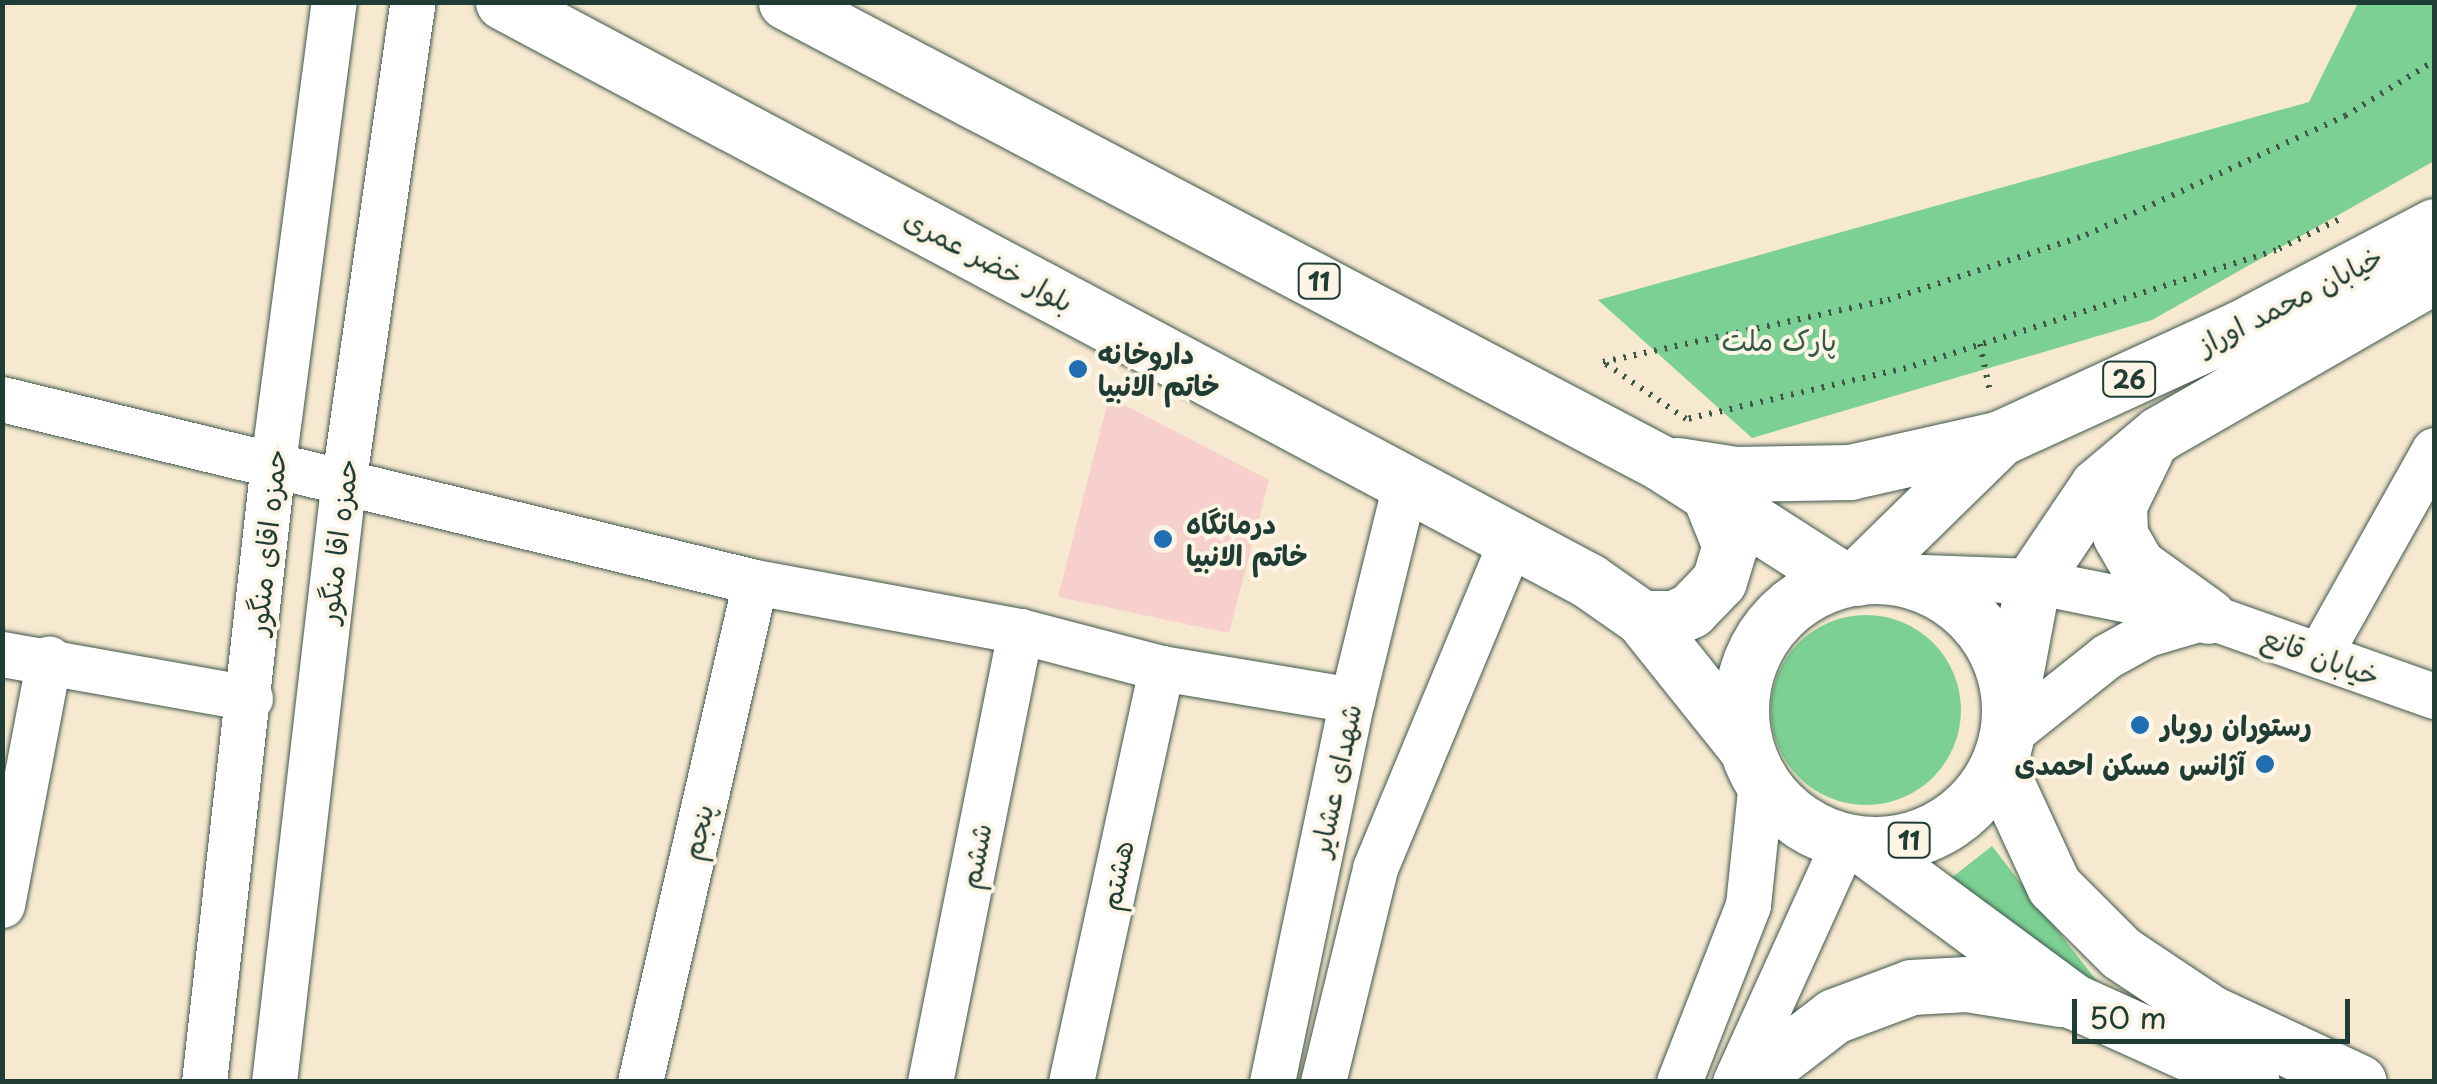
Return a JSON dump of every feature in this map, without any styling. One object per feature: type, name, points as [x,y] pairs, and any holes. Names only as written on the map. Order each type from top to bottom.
[{"type":"main road","name":"بلوار خضر عمری","points":[[503,2],[1513,536],[1642,618],[1754,764]]},
{"type":"main road","name":"11","points":[[786,2],[1661,463],[1709,494],[1865,578],[1963,606],[1988,634],[2004,668],[2006,735],[2054,886],[2120,953],[2198,1006],[2358,1082]]},
{"type":"main road","name":"خیابان محمد اوراز","points":[[1865,578],[2000,438],[2242,327],[2434,226]]},
{"type":"main road","name":"خیابان محمد اوراز","points":[[2006,735],[2033,581],[2097,486],[2159,434],[2434,276]]},
{"type":"main road","points":[[2159,434],[2130,471],[2119,505],[2120,534],[2137,565],[2208,616]]},
{"type":"main road","points":[[1661,463],[1735,474],[1850,472],[2000,438]]},
{"type":"main road","points":[[1642,618],[1674,618],[1691,610],[1719,581],[1730,546],[1709,494]]},
{"type":"main road","points":[[1754,764],[1740,711],[1758,643],[1780,614],[1865,578]]},
{"type":"main road","name":"11","points":[[1853,842],[1903,842],[1942,827],[1976,800],[2006,735]]},
{"type":"main road","name":"11","points":[[1754,764],[1787,813],[1853,842],[2073,1001],[2252,1082]]},
{"type":"main road","points":[[1748,1082],[1834,1016],[1912,986],[1966,984],[2073,1001]]},
{"type":"street","name":"حمزه اقای منگور","points":[[204,1082],[250,698],[273,463],[334,2]]},
{"type":"street","name":"حمزه اقا منگور","points":[[274,1082],[344,478],[412,2]]},
{"type":"street","points":[[2,399],[344,478],[755,582],[1020,631],[1162,668],[1352,700]]},
{"type":"street","points":[[2319,655],[2434,450]]},
{"type":"street","name":"شهدای عشایر","points":[[1272,1082],[1352,700],[1406,480]]},
{"type":"street","name":"شهدای عشایر","points":[[1323,1082],[1375,868],[1513,536]]},
{"type":"street","name":"خیابان قانع","points":[[1865,578],[2033,581],[2208,616],[2434,696]]},
{"type":"street","name":"پنجم","points":[[640,1082],[755,582]]},
{"type":"street","points":[[2006,735],[2106,656],[2147,634],[2208,616]]},
{"type":"street","name":"ششم","points":[[930,1082],[1020,631]]},
{"type":"street","points":[[2,654],[50,658],[250,698]]},
{"type":"street","points":[[2,905],[50,658]]},
{"type":"street","name":"هشتم","points":[[1071,1082],[1162,668]]},
{"type":"street","points":[[1680,1082],[1748,904],[1754,764]]},
{"type":"street","points":[[1735,1082],[1853,842]]},
{"type":"path","points":[[2346,217],[2276,250],[1906,368],[1686,419],[1603,362],[1888,300],[2086,235],[2345,116],[2434,61]]},
{"type":"shaded area","name":"درمانگاه خاتم الانبیا","points":[[1109,397],[1269,480],[1229,633],[1058,597]]},
{"type":"green space","name":"پارک ملت","points":[[2358,3],[2434,3],[2434,161],[2152,320],[1752,438],[1598,300],[2309,102]]},
{"type":"green space","points":[[1866,615],[1902,622],[1933,643],[1954,674],[1961,710],[1954,746],[1933,777],[1902,798],[1866,805],[1830,798],[1799,777],[1778,746],[1771,710],[1778,674],[1799,643],[1830,622]]},
{"type":"green space","points":[[1992,846],[2110,998],[1932,893]]},
{"type":"place","name":"داروخانه خاتم الانبیا","points":[[1078,369]]},
{"type":"place","name":"درمانگاه خاتم الانبیا","points":[[1163,539]]},
{"type":"place","name":"رستوران روبار","points":[[2140,725]]},
{"type":"place","name":"آژانس مسکن احمدی","points":[[2265,764]]}]
